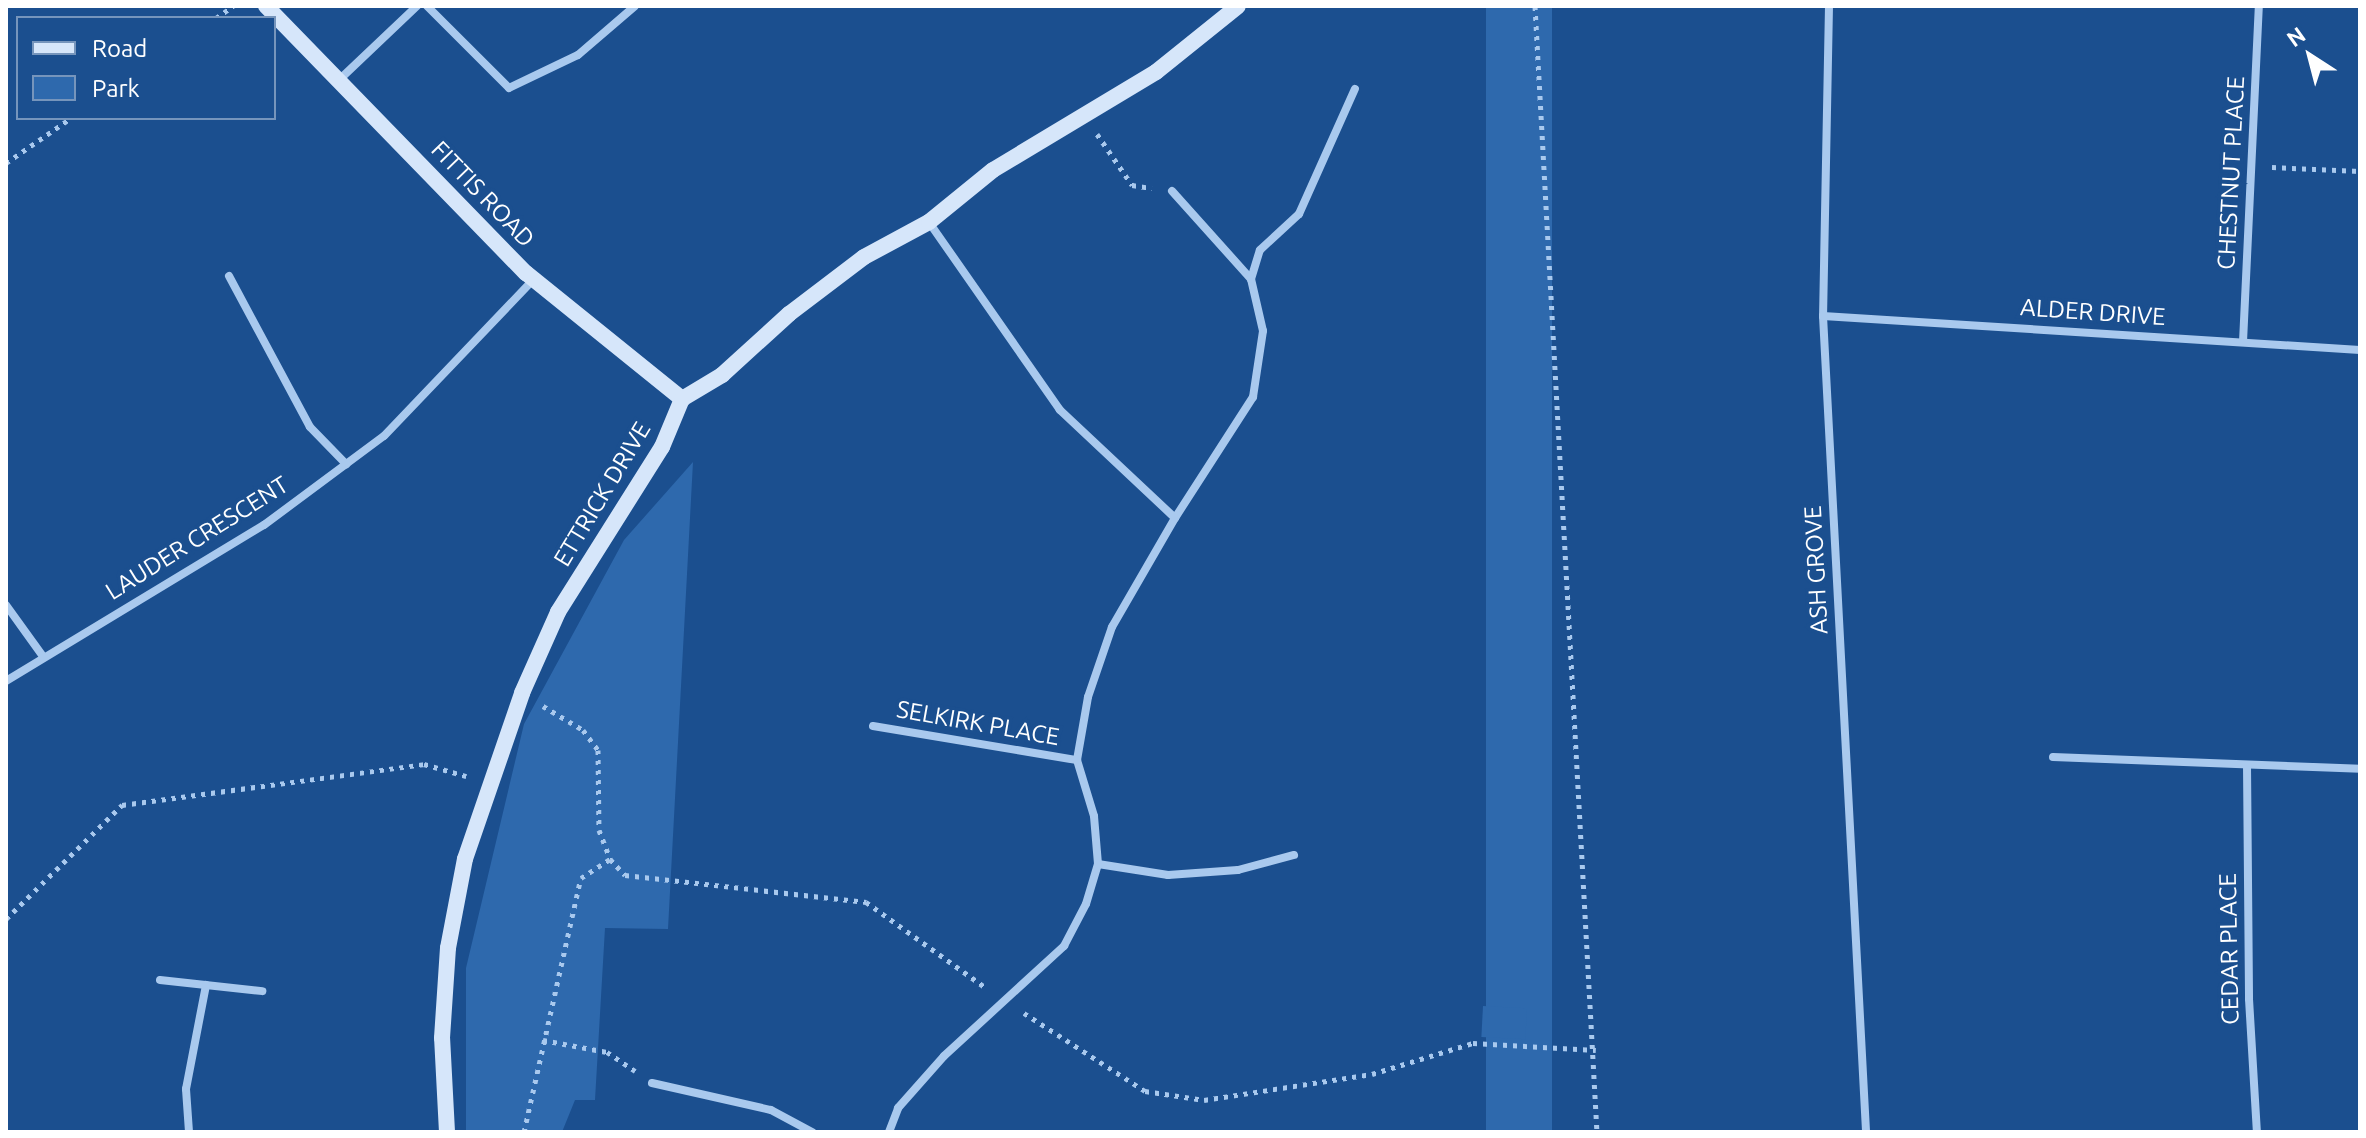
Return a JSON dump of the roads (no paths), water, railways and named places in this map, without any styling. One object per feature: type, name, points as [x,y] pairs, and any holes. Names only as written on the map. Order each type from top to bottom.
[{"type":"street","points":[[339,80],[417,6]]},
{"type":"street","points":[[427,6],[509,88],[578,55],[635,6]]},
{"type":"street","points":[[682,399],[722,375],[789,314],[864,257],[929,222],[993,170],[1086,117],[1156,72],[1238,6]]},
{"type":"street","name":"ASH GROVE","points":[[1829,6],[1823,316],[1866,1132]]},
{"type":"street","name":"CHESTNUT PLACE","points":[[2243,342],[2259,6]]},
{"type":"street","name":"FITTIS ROAD","points":[[276,16],[534,279],[682,399]]},
{"type":"street","points":[[1251,279],[1260,250],[1299,214],[1355,89]]},
{"type":"street","points":[[889,1132],[898,1108],[944,1056],[1064,946],[1086,904],[1098,864],[1094,816],[1077,760],[1088,697],[1112,627],[1175,518],[1253,397],[1263,331],[1251,279],[1172,191]]},
{"type":"street","points":[[929,222],[1060,410],[1175,518]]},
{"type":"street","points":[[229,276],[310,427],[346,464]]},
{"type":"street","name":"LAUDER CRESCENT","points":[[6,681],[42,655],[264,525],[384,436],[534,279]]},
{"type":"street","name":"ALDER DRIVE","points":[[1823,316],[2360,350]]},
{"type":"street","name":"ETTRICK DRIVE","points":[[447,1132],[442,1038],[448,948],[465,859],[522,693],[558,612],[662,447],[682,399]]},
{"type":"street","points":[[6,605],[42,655]]},
{"type":"street","name":"SELKIRK PLACE","points":[[873,726],[1077,760]]},
{"type":"street","points":[[2053,757],[2360,769]]},
{"type":"street","name":"CEDAR PLACE","points":[[2247,765],[2249,999],[2257,1132]]},
{"type":"street","points":[[1098,864],[1168,875],[1238,870],[1294,855]]},
{"type":"street","points":[[160,980],[262,991]]},
{"type":"street","points":[[189,1132],[186,1089],[206,985]]},
{"type":"street","points":[[652,1083],[771,1110],[812,1132]]}]
